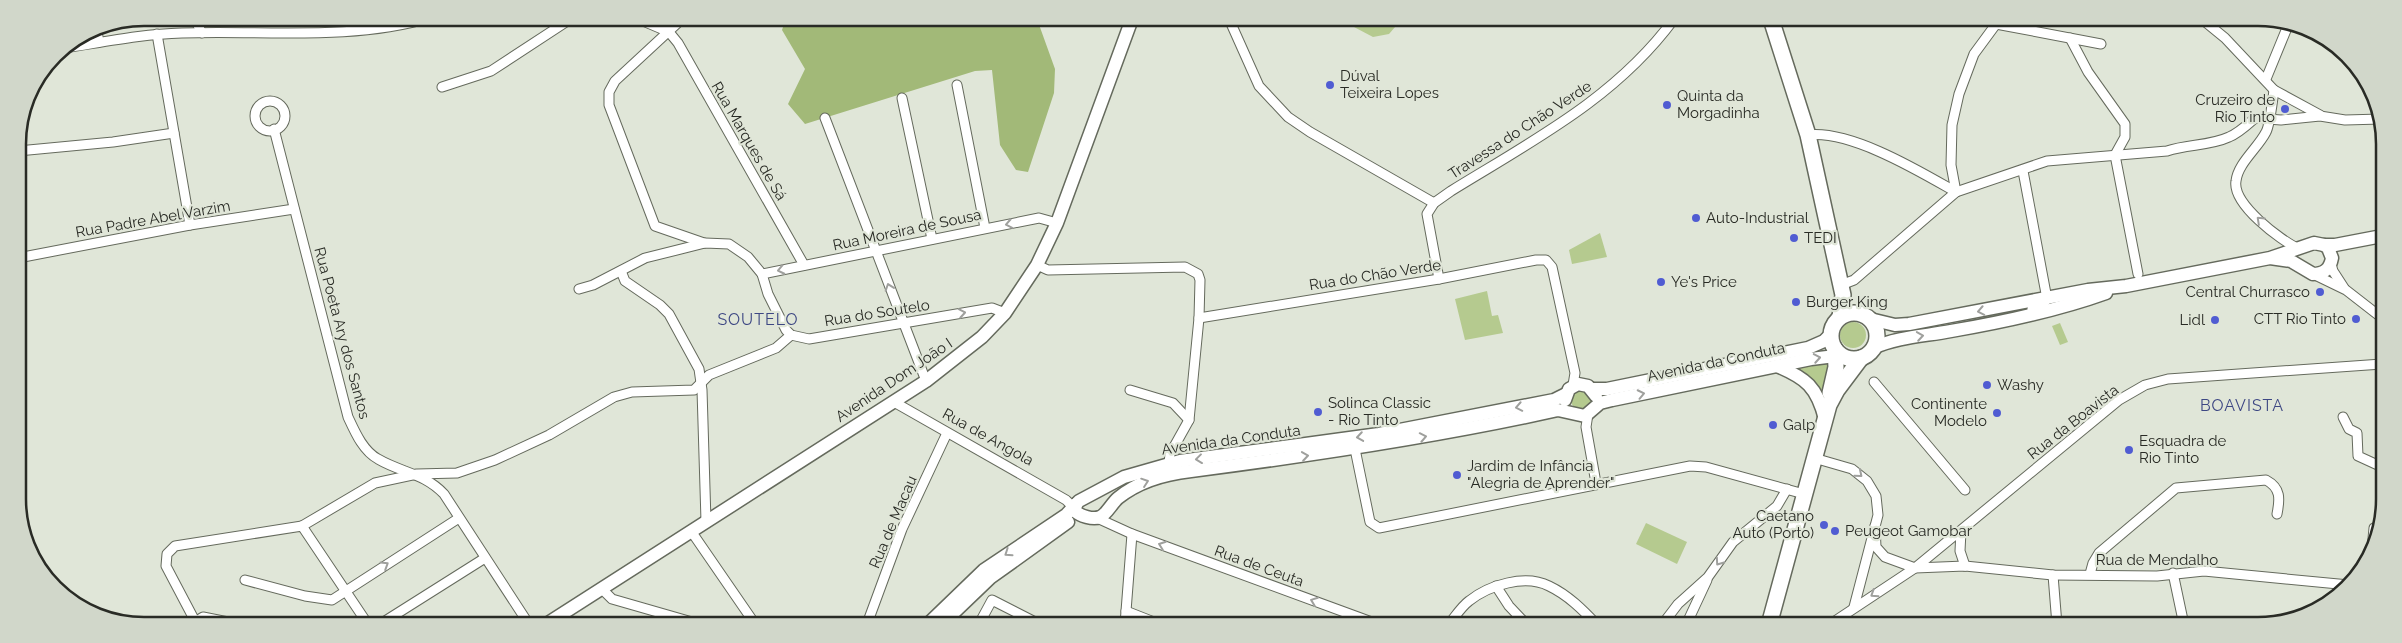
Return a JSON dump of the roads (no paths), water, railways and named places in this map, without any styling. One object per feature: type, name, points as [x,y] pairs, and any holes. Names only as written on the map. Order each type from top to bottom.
[{"type":"main road","name":"Avenida Dom João I","points":[[559,617],[706,521],[926,382],[982,337],[1004,313],[1037,265],[1057,223],[1129,26]]},
{"type":"main road","points":[[1773,26],[1808,135],[1841,285],[1843,305],[1840,316],[1832,328],[1842,351],[1837,390],[1825,419]]},
{"type":"main road","points":[[1840,316],[1855,312],[1895,325],[1909,324],[2047,296],[2126,286],[2270,258],[2314,243],[2324,245],[2376,237]]},
{"type":"main road","points":[[2270,258],[2291,261],[2314,274],[2324,272],[2331,261],[2346,247],[2357,241]]},
{"type":"main road","points":[[2324,245],[2331,253],[2331,261]]},
{"type":"main road","points":[[2302,248],[2300,256],[2302,266]]},
{"type":"main road","points":[[1841,285],[1846,295],[1866,316],[1877,333],[1873,348]]},
{"type":"main road","points":[[1842,351],[1873,348],[1899,340],[1996,323],[2074,305],[2126,286]]},
{"type":"main road","name":"Avenida da Conduta","points":[[1075,506],[1124,477],[1169,463],[1379,434],[1554,400],[1578,385],[1615,387],[1808,348],[1824,341],[1842,351]]},
{"type":"main road","points":[[1771,616],[1825,419],[1836,367],[1842,351]]},
{"type":"main road","name":"Avenida da Conduta","points":[[1104,516],[1126,492],[1150,480],[1182,472],[1355,449],[1558,410],[1583,413],[1609,400],[1842,351]]},
{"type":"main road","points":[[1776,366],[1794,373],[1808,383],[1816,395],[1825,419]]},
{"type":"main road","points":[[1578,385],[1597,398],[1583,413],[1565,404],[1578,385]]},
{"type":"main road","name":"Rua de Angola","points":[[1104,504],[1104,516],[1075,506],[1104,504]]},
{"type":"main road","points":[[936,617],[984,570],[1075,506]]},
{"type":"main road","points":[[950,617],[990,578],[1075,506]]},
{"type":"street","points":[[198,26],[202,33]]},
{"type":"street","points":[[80,45],[157,34],[265,34],[382,28],[390,26]]},
{"type":"street","points":[[442,87],[491,71],[560,26]]},
{"type":"street","points":[[655,26],[669,32]]},
{"type":"street","points":[[675,26],[615,81],[609,92],[609,105],[655,226],[705,244]]},
{"type":"street","points":[[1232,26],[1259,86],[1272,103],[1310,132],[1434,203],[1427,214],[1439,279]]},
{"type":"street","name":"Travessa do Chão Verde","points":[[1434,203],[1596,98],[1630,70],[1653,47],[1669,26]]},
{"type":"street","points":[[1956,192],[1950,165],[1952,124],[1959,94],[1974,54],[1995,26]]},
{"type":"street","points":[[2016,26],[2101,44]]},
{"type":"street","points":[[2210,26],[2266,79],[2274,90],[2320,116]]},
{"type":"street","points":[[2266,79],[2286,30]]},
{"type":"street","name":"Rua Marques de Sá","points":[[669,32],[678,43],[804,265]]},
{"type":"street","points":[[157,34],[190,226]]},
{"type":"street","points":[[98,36],[99,42]]},
{"type":"street","points":[[2070,38],[2088,72],[2122,118],[2126,130],[2115,155],[2138,274]]},
{"type":"street","points":[[957,84],[985,228]]},
{"type":"street","points":[[2274,90],[2265,134],[2242,166],[2236,180],[2236,190],[2240,200],[2258,219],[2290,245],[2302,248]]},
{"type":"street","points":[[902,98],[932,239]]},
{"type":"street","points":[[1841,285],[1854,280],[1956,192],[2047,161],[2167,151],[2182,146],[2223,140],[2232,136],[2255,118],[2281,120],[2320,116],[2345,120],[2373,118]]},
{"type":"street","points":[[825,118],[877,251],[902,324],[926,382]]},
{"type":"street","name":"Rua Poeta Ary dos Santos","points":[[274,129],[348,418],[354,430],[364,446],[378,459],[417,474],[434,484],[444,494],[524,617]]},
{"type":"street","points":[[27,150],[113,142],[174,133]]},
{"type":"street","points":[[1808,135],[1833,135],[1853,141],[1930,177],[1956,192]]},
{"type":"street","points":[[2023,170],[2047,296],[2053,303],[2111,292]]},
{"type":"street","name":"Rua Padre Abel Varzim","points":[[27,256],[294,209]]},
{"type":"street","name":"Rua Moreira de Sousa","points":[[762,274],[1039,218],[1057,223]]},
{"type":"street","points":[[191,617],[166,566],[167,554],[175,546],[302,526],[375,483],[417,474],[457,473],[495,460],[549,435],[614,397],[632,392],[694,390],[709,375],[776,348],[791,335],[786,330],[768,294],[762,274],[748,257],[728,244],[705,244],[645,258],[594,285],[579,289]]},
{"type":"street","name":"Rua do Chão Verde","points":[[1199,318],[1439,279],[1536,260],[1546,260],[1552,267],[1578,385]]},
{"type":"street","points":[[2331,261],[2333,272],[2346,290]]},
{"type":"street","points":[[1037,265],[1048,270],[1185,267],[1198,274],[1200,280],[1199,318],[1189,420],[1170,454],[1169,463]]},
{"type":"street","points":[[621,271],[625,281],[660,305],[669,314],[699,369],[706,521]]},
{"type":"street","points":[[2314,274],[2346,290],[2376,313]]},
{"type":"street","points":[[1996,323],[2009,314],[2040,308],[2047,296]]},
{"type":"street","name":"Rua do Soutelo","points":[[791,335],[809,339],[992,308],[1004,313]]},
{"type":"street","name":"Rua da Boavista","points":[[1841,616],[1915,568],[2119,400],[2145,385],[2168,380],[2376,364]]},
{"type":"street","points":[[1874,382],[1965,490]]},
{"type":"street","points":[[1130,390],[1173,403],[1189,420]]},
{"type":"street","name":"Rua de Angola","points":[[894,402],[1075,506]]},
{"type":"street","points":[[1583,413],[1596,483]]},
{"type":"street","points":[[2343,417],[2349,428],[2357,434],[2358,456],[2376,464]]},
{"type":"street","name":"Rua de Macau","points":[[870,617],[902,529],[947,433]]},
{"type":"street","points":[[1355,449],[1370,522],[1379,528],[1596,483],[1698,465],[1804,494]]},
{"type":"street","points":[[1814,458],[1852,469],[1867,481],[1876,496],[1878,504],[1875,526],[1854,607]]},
{"type":"street","points":[[2090,574],[2093,563],[2099,553],[2176,488],[2266,480],[2273,484],[2279,494],[2277,514]]},
{"type":"street","points":[[1690,616],[1708,577],[1732,542],[1777,506],[1787,490]]},
{"type":"street","name":"Rua de Angola","points":[[1104,516],[1132,534]]},
{"type":"street","points":[[245,580],[305,596],[332,600],[459,518]]},
{"type":"street","points":[[302,526],[363,617]]},
{"type":"street","points":[[1875,526],[1876,547],[1885,557],[1915,568]]},
{"type":"street","points":[[1961,530],[1960,551],[1966,566]]},
{"type":"street","points":[[691,531],[750,617]]},
{"type":"street","points":[[1126,617],[1132,534]]},
{"type":"street","name":"Rua de Ceuta","points":[[1132,534],[1355,616]]},
{"type":"street","points":[[392,617],[485,558]]},
{"type":"street","name":"Rua de Mendalho","points":[[1915,568],[1966,566],[2053,575],[2157,576],[2204,571],[2339,584]]},
{"type":"street","points":[[2173,573],[2182,616]]},
{"type":"street","points":[[2053,575],[2056,616]]},
{"type":"street","points":[[1669,616],[1678,604],[1708,577]]},
{"type":"street","points":[[1455,616],[1468,601],[1496,586],[1524,581],[1534,581],[1549,586],[1582,608],[1590,616]]},
{"type":"street","points":[[1496,586],[1509,606],[1519,616]]},
{"type":"street","points":[[602,589],[612,599],[674,617]]},
{"type":"street","points":[[983,617],[992,600],[1024,617]]},
{"type":"street","points":[[1126,611],[1140,617]]},
{"type":"place","name":"Dúval Teixeira Lopes","points":[[1330,85]]},
{"type":"place","name":"Quinta da Morgadinha","points":[[1667,105]]},
{"type":"place","name":"Cruzeiro de Rio Tinto","points":[[2285,109]]},
{"type":"place","name":"Auto-Industrial","points":[[1696,218]]},
{"type":"place","name":"TEDI","points":[[1794,238]]},
{"type":"place","name":"Ye's Price","points":[[1661,282]]},
{"type":"place","name":"Central Churrasco","points":[[2320,292]]},
{"type":"place","name":"Burger King","points":[[1796,302]]},
{"type":"place","name":"CTT Rio Tinto","points":[[2356,319]]},
{"type":"place","name":"Lidl","points":[[2215,320]]},
{"type":"place","name":"Washy","points":[[1987,385]]},
{"type":"place","name":"Solinca Classic - Rio Tinto","points":[[1318,412]]},
{"type":"place","name":"Continente Modelo","points":[[1997,413]]},
{"type":"place","name":"Galp","points":[[1773,425]]},
{"type":"place","name":"Esquadra de Rio Tinto","points":[[2129,450]]},
{"type":"place","name":"Jardim de Infância \"Alegria de Aprender\"","points":[[1457,475]]},
{"type":"place","name":"Caetano Auto (Porto)","points":[[1824,525]]},
{"type":"place","name":"Peugeot Gamobar","points":[[1835,531]]},
{"type":"district","name":"SOUTELO","points":[[758,319]]},
{"type":"district","name":"BOAVISTA","points":[[2242,405]]}]
